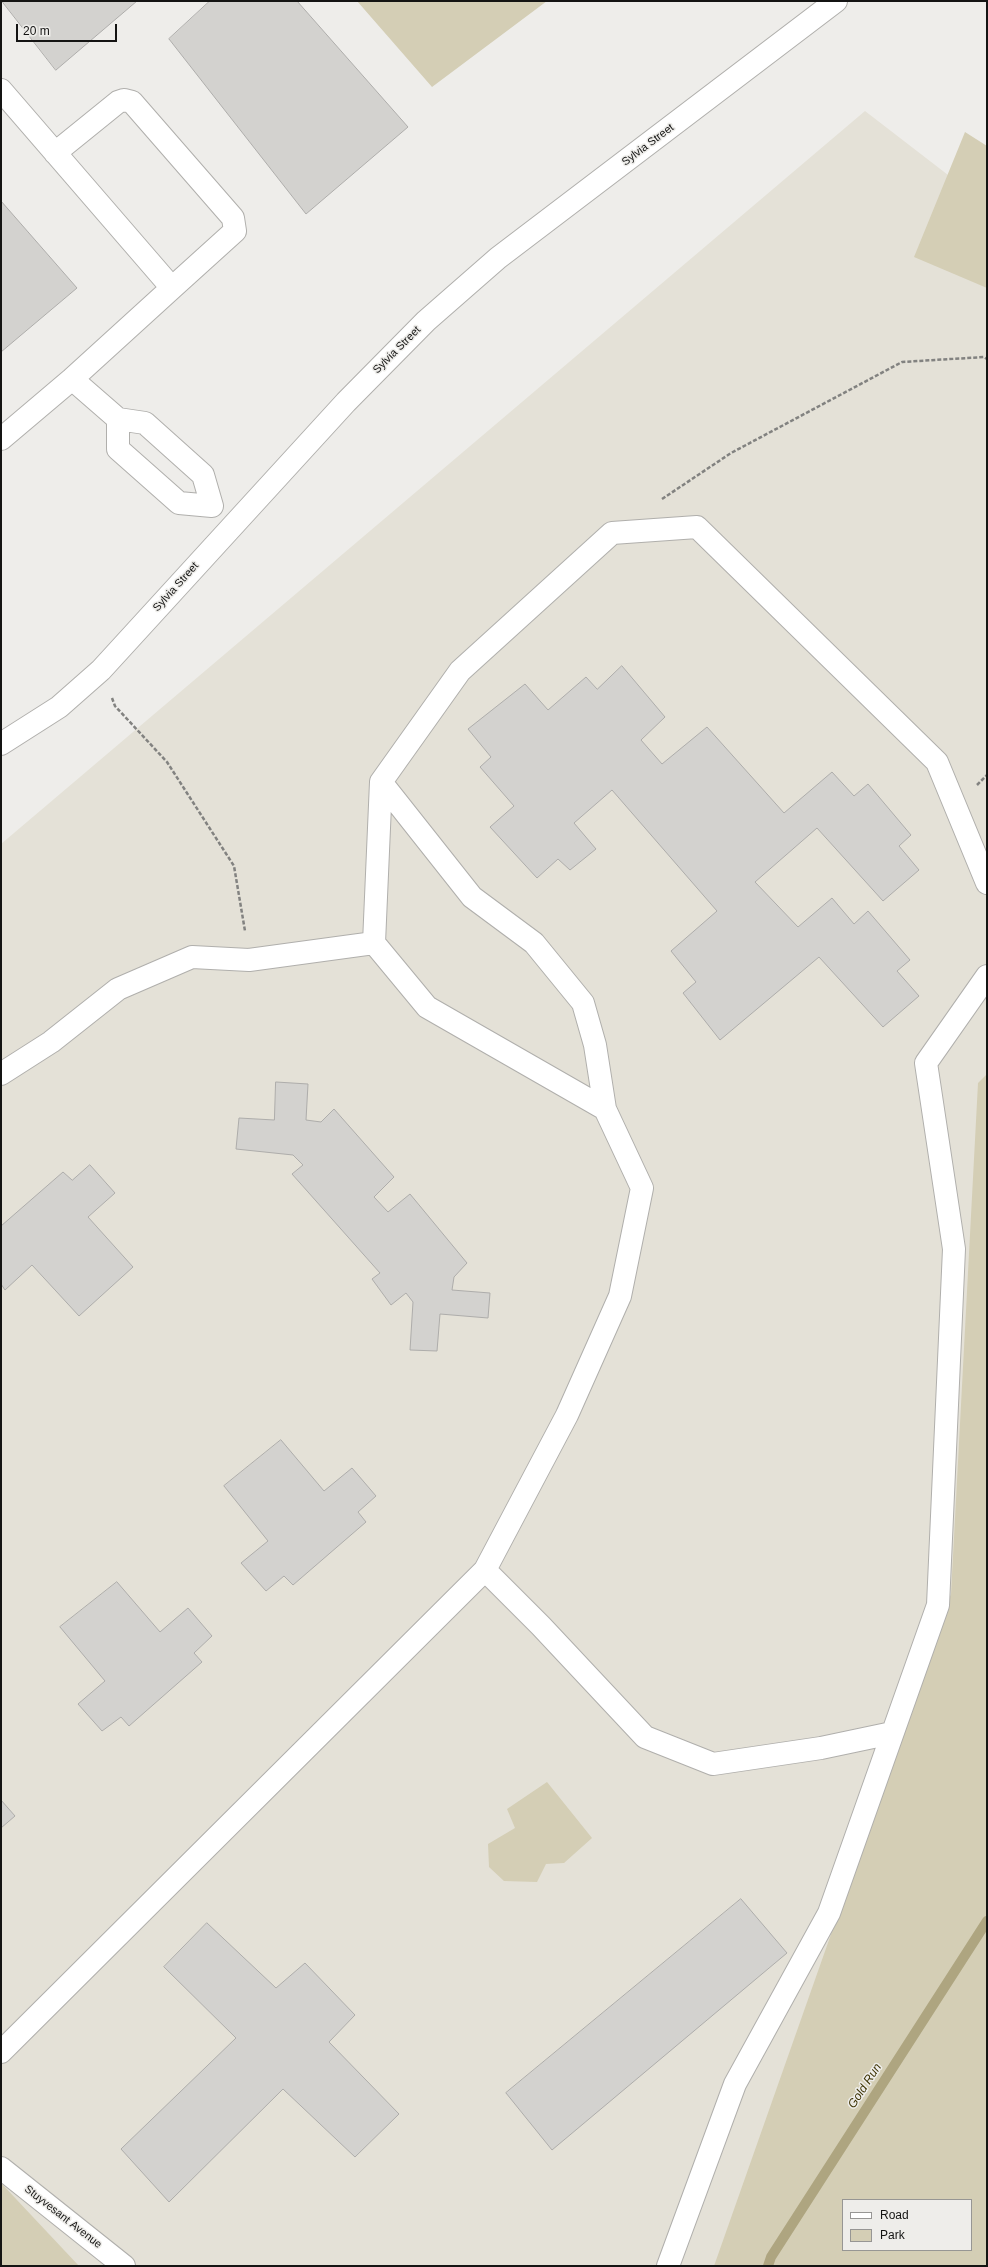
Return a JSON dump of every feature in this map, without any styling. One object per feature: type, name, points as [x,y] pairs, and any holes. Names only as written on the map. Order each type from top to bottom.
[{"type":"street","name":"Sylvia Street","points":[[1,744],[59,707],[101,670],[346,402],[444,305],[498,258],[836,1]]},
{"type":"street","points":[[1,90],[172,288]]},
{"type":"street","points":[[1,439],[72,379],[235,231],[236,224],[233,218],[132,102],[124,100],[118,102],[55,152]]},
{"type":"street","points":[[72,379],[118,419],[145,423],[203,475],[212,506],[233,524]]},
{"type":"street","points":[[118,419],[118,449],[179,503],[212,506]]},
{"type":"street","points":[[605,1109],[427,1007],[374,943],[381,782],[460,671],[612,533],[697,527],[937,762],[987,883]]},
{"type":"street","points":[[1,2052],[485,1570],[568,1415],[620,1296],[642,1188],[605,1109],[594,1045],[582,1003],[534,943],[472,897],[381,782]]},
{"type":"street","points":[[1,1074],[51,1042],[118,989],[192,957],[249,960],[374,943]]},
{"type":"street","points":[[668,2266],[735,2084],[829,1913],[938,1604],[954,1249],[926,1063],[987,976]]},
{"type":"street","points":[[485,1570],[541,1626],[645,1737],[714,1764],[821,1748],[892,1733]]},
{"type":"street","name":"Stuyvesant Avenue","points":[[1,2168],[124,2266]]},
{"type":"path","points":[[658,502],[731,454],[902,362],[984,356],[987,359]]},
{"type":"path","points":[[101,670],[114,706],[167,762],[234,866],[249,960]]},
{"type":"shaded area","points":[[865,111],[987,205],[987,2105],[845,2199],[842,2199],[842,2251],[833,2266],[1,2266],[1,844]]},
{"type":"green space","points":[[357,1],[547,1],[432,87]]},
{"type":"green space","points":[[965,132],[987,146],[987,288],[914,257]]},
{"type":"green space","points":[[987,1074],[987,2266],[714,2266],[951,1594],[978,1083]]},
{"type":"green space","points":[[547,1782],[592,1838],[564,1863],[546,1864],[537,1882],[504,1881],[489,1867],[488,1844],[515,1828],[507,1809]]},
{"type":"green space","points":[[1,2183],[79,2266],[1,2266]]},
{"type":"building","points":[[2,1],[137,1],[56,70]]},
{"type":"building","points":[[210,1],[297,1],[408,127],[306,214],[169,39]]},
{"type":"building","points":[[1,201],[77,288],[1,352]]},
{"type":"building","points":[[622,666],[665,717],[641,740],[662,764],[707,727],[784,813],[832,772],[854,796],[868,784],[911,835],[899,846],[919,870],[883,901],[817,828],[755,882],[798,927],[832,898],[854,924],[868,911],[910,960],[897,971],[919,996],[883,1027],[819,957],[720,1040],[683,993],[696,982],[671,951],[717,911],[612,790],[574,823],[596,849],[570,870],[558,859],[537,878],[490,827],[514,806],[480,767],[491,757],[468,729],[525,684],[548,710],[586,677],[597,689]]},
{"type":"building","points":[[276,1082],[308,1084],[306,1120],[321,1122],[334,1109],[394,1177],[374,1197],[388,1212],[410,1194],[467,1263],[454,1277],[452,1290],[490,1293],[488,1318],[440,1314],[437,1351],[410,1350],[413,1302],[406,1293],[391,1305],[372,1279],[380,1273],[292,1174],[303,1165],[293,1155],[236,1149],[239,1118],[274,1120]]},
{"type":"building","points":[[90,1165],[115,1193],[88,1217],[133,1267],[79,1316],[32,1265],[5,1290],[1,1284],[1,1226],[63,1172],[72,1180]]},
{"type":"building","points":[[281,1440],[324,1491],[352,1468],[376,1496],[358,1512],[366,1522],[293,1585],[284,1576],[266,1591],[241,1563],[268,1541],[224,1486]]},
{"type":"building","points":[[117,1582],[160,1632],[188,1608],[212,1636],[194,1653],[202,1662],[129,1726],[121,1717],[102,1731],[78,1704],[105,1681],[60,1627]]},
{"type":"building","points":[[1,1800],[15,1816],[1,1828]]},
{"type":"building","points":[[741,1899],[787,1953],[552,2150],[506,2093]]},
{"type":"building","points":[[207,1923],[276,1988],[305,1963],[355,2015],[329,2042],[399,2114],[355,2157],[283,2089],[169,2202],[121,2149],[236,2038],[164,1967]]},
{"type":"waterway","name":"Gold Run","points":[[768,2266],[771,2257],[987,1921]]}]
